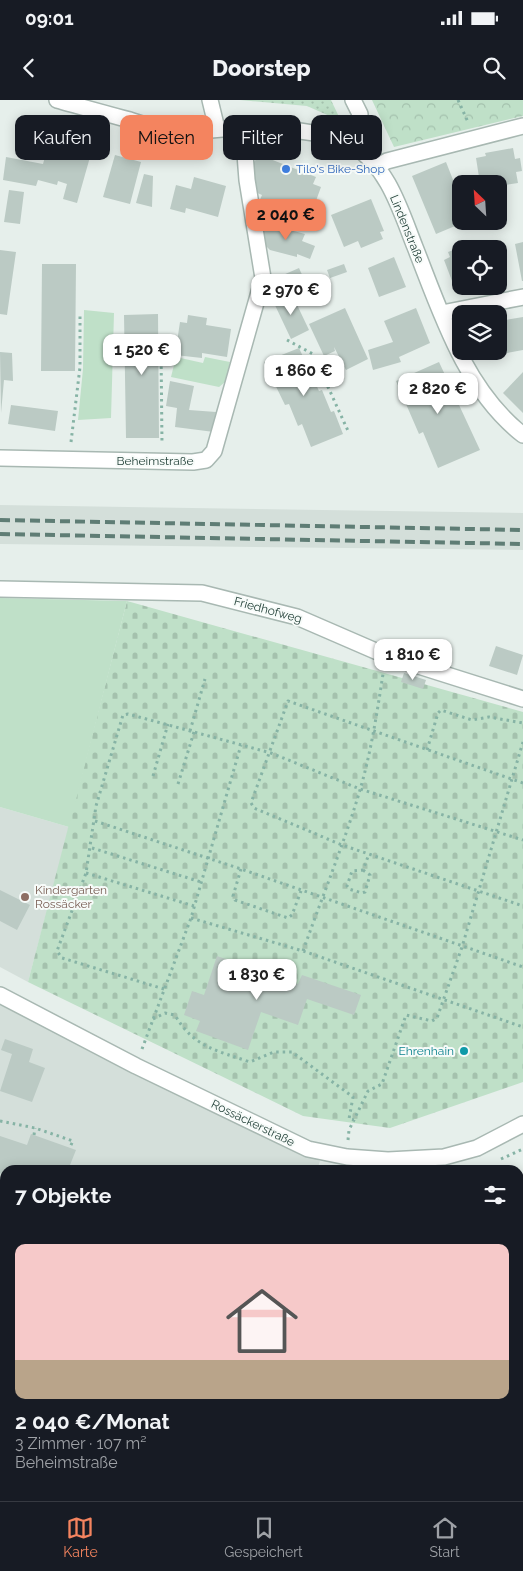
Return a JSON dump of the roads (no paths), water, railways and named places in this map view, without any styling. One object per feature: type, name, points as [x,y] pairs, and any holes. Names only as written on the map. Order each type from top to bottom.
[{"type":"street","name":"Lindenstraße","points":[[57,100],[166,130],[192,132],[223,129]]},
{"type":"street","points":[[210,100],[217,129]]},
{"type":"street","points":[[353,100],[360,115]]},
{"type":"street","points":[[376,167],[387,161],[523,126]]},
{"type":"street","name":"Beheimstraße","points":[[0,458],[193,462],[206,460],[214,451],[263,278],[245,160]]},
{"type":"street","name":"Lindenstraße","points":[[368,160],[376,167],[395,197],[442,313],[472,376],[487,399],[509,424],[523,434]]},
{"type":"street","points":[[442,313],[523,298]]},
{"type":"street","name":"Friedhofweg","points":[[0,590],[202,592],[297,617],[387,656],[523,699]]},
{"type":"street","name":"Rossäckerstraße","points":[[0,995],[136,1066],[308,1149],[339,1161],[444,1158],[477,1148],[523,1124]]},
{"type":"railway","points":[[0,520],[523,530]]},
{"type":"railway","points":[[0,534],[523,544]]},
{"type":"place","name":"Tilo's Bike-Shop","points":[[286,169]]},
{"type":"place","name":"Kindergarten Rossäcker","points":[[25,897]]},
{"type":"place","name":"Ehrenhain","points":[[464,1051]]}]
